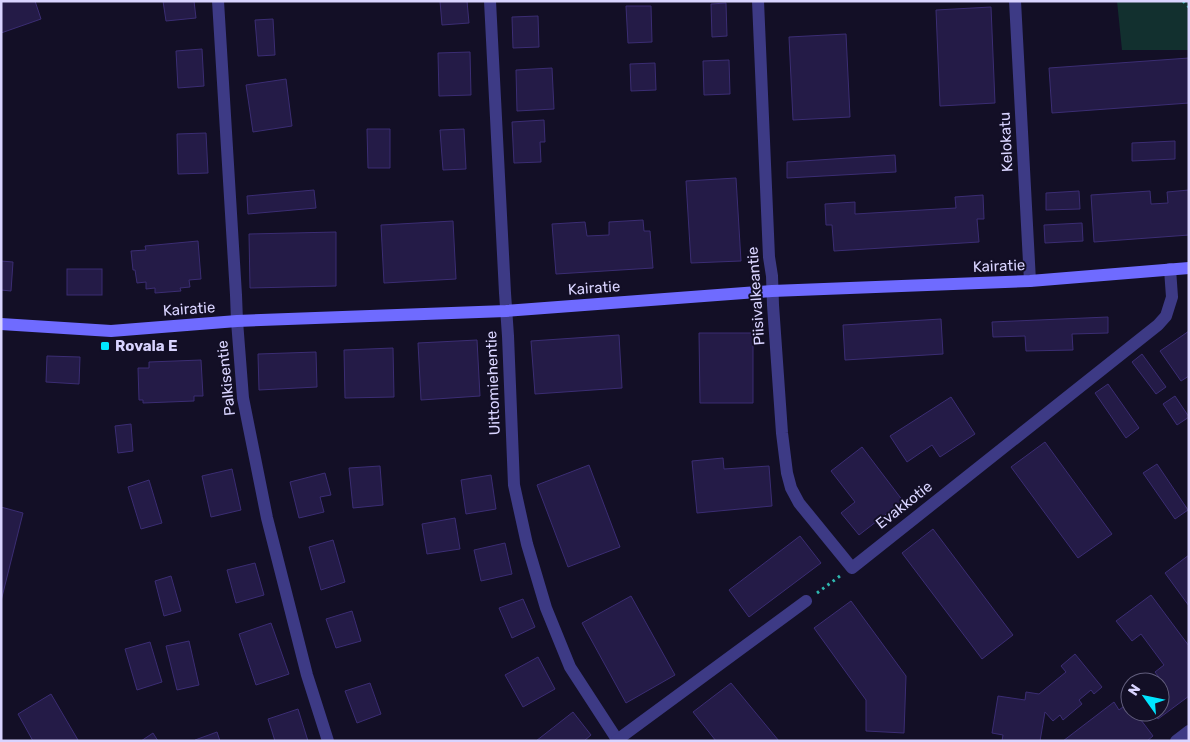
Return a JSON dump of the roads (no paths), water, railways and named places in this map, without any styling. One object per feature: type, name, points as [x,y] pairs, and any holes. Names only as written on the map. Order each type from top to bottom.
[{"type":"main road","name":"Kairatie","points":[[1,324],[111,331],[237,321],[506,311],[772,291],[1030,281],[1189,268]]},
{"type":"street","name":"Palkisentie","points":[[218,1],[243,398],[267,518],[307,675],[328,741]]},
{"type":"street","name":"Uittomiehentie","points":[[490,1],[514,485],[527,544],[546,608],[570,667],[617,740]]},
{"type":"street","name":"Piisivalkeantie","points":[[758,1],[768,247],[772,276],[782,433],[787,472],[791,488],[799,503],[852,568]]},
{"type":"street","name":"Kelokatu","points":[[1015,1],[1030,281]]},
{"type":"street","name":"Evakkotie","points":[[852,568],[1158,325],[1166,316],[1172,297],[1170,269]]},
{"type":"street","points":[[617,740],[806,601]]},
{"type":"street","points":[[1176,741],[1189,731]]},
{"type":"place","name":"Rovala E","points":[[105,346]]}]
